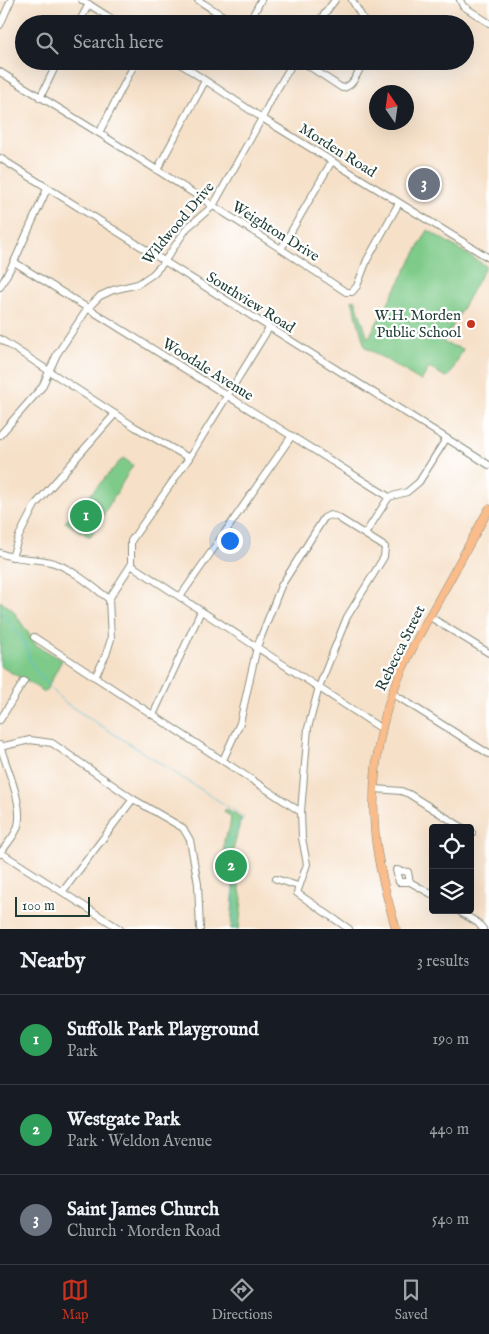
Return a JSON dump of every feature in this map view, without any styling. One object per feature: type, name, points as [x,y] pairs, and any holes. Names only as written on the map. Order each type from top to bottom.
[{"type":"main road","name":"Rebecca Street","points":[[396,929],[380,870],[375,832],[375,789],[382,729],[392,693],[412,648],[489,508]]},
{"type":"street","points":[[0,25],[11,0]]},
{"type":"street","points":[[82,0],[106,15]]},
{"type":"street","points":[[198,0],[223,15]]},
{"type":"street","points":[[252,15],[261,0]]},
{"type":"street","points":[[324,15],[335,0]]},
{"type":"street","points":[[352,0],[361,15]]},
{"type":"street","points":[[460,0],[463,6],[489,23]]},
{"type":"street","points":[[83,15],[89,4]]},
{"type":"street","points":[[40,98],[54,70]]},
{"type":"street","points":[[99,133],[131,70]]},
{"type":"street","name":"Morden Road","points":[[189,70],[262,118],[489,258]]},
{"type":"street","name":"Wildwood Drive","points":[[0,435],[42,387],[57,354],[88,308],[100,296],[114,290],[138,284],[153,274],[164,262],[187,228],[213,206],[289,70]]},
{"type":"street","points":[[315,70],[342,88],[347,88],[352,84],[359,70]]},
{"type":"street","name":"Weighton Drive","points":[[0,72],[99,133],[346,292],[352,292],[357,286],[367,260],[399,203]]},
{"type":"street","points":[[157,170],[205,81]]},
{"type":"street","name":"Southview Road","points":[[0,158],[489,465]]},
{"type":"street","points":[[281,249],[332,161]]},
{"type":"street","points":[[0,286],[14,262],[47,189]]},
{"type":"street","name":"Woodale Avenue","points":[[14,262],[389,497]]},
{"type":"street","points":[[94,677],[106,655],[111,639],[109,599],[131,565],[131,541],[189,458],[270,328]]},
{"type":"street","points":[[0,339],[135,427],[189,458]]},
{"type":"street","points":[[12,557],[18,536],[35,505],[115,414]]},
{"type":"street","points":[[180,597],[291,437]]},
{"type":"street","points":[[364,534],[389,497],[407,492],[419,482],[446,439]]},
{"type":"street","points":[[223,760],[240,723],[257,647],[281,586],[324,518],[330,515],[337,517],[385,547],[384,556],[347,617],[319,686],[308,728],[301,812],[302,838],[307,864],[297,893],[349,929]]},
{"type":"street","points":[[0,553],[12,557],[52,562],[67,568],[109,599]]},
{"type":"street","points":[[131,565],[319,686],[382,729]]},
{"type":"street","points":[[153,715],[201,611]]},
{"type":"street","points":[[430,616],[489,653]]},
{"type":"street","points":[[34,637],[301,812]]},
{"type":"street","points":[[0,720],[24,681]]},
{"type":"street","points":[[392,693],[489,754]]},
{"type":"street","points":[[120,929],[63,891],[0,853],[16,830],[20,819],[19,808],[0,746],[30,740],[52,743],[133,799],[183,828],[190,840],[198,884],[200,929]]},
{"type":"street","points":[[375,789],[401,791],[409,794],[457,824]]},
{"type":"street","points":[[63,891],[133,799]]},
{"type":"street","points":[[276,879],[298,886]]},
{"type":"street","points":[[410,882],[429,893]]},
{"type":"street","points":[[464,914],[478,922],[483,929]]},
{"type":"green space","points":[[428,230],[486,266],[443,343],[463,349],[450,375],[446,377],[429,368],[421,381],[365,347],[352,300],[355,299],[368,339]]},
{"type":"green space","points":[[123,458],[133,465],[90,537],[65,522]]},
{"type":"green space","points":[[0,601],[12,609],[36,645],[62,660],[45,692],[0,666]]},
{"type":"green space","points":[[225,809],[241,818],[232,855],[242,899],[239,929],[231,929],[234,885],[224,856],[224,840],[229,830],[231,817],[224,812]]},
{"type":"waterway","points":[[0,609],[24,642],[31,663],[38,674],[64,702],[244,817],[229,839],[226,855],[235,900],[235,929]]},
{"type":"place","name":"Saint James Church","points":[[424,184]]},
{"type":"place","name":"W.H. Morden Public School","points":[[471,324]]},
{"type":"place","name":"Suffolk Park Playground","points":[[86,516]]},
{"type":"place","name":"Westgate Park","points":[[231,866]]}]
